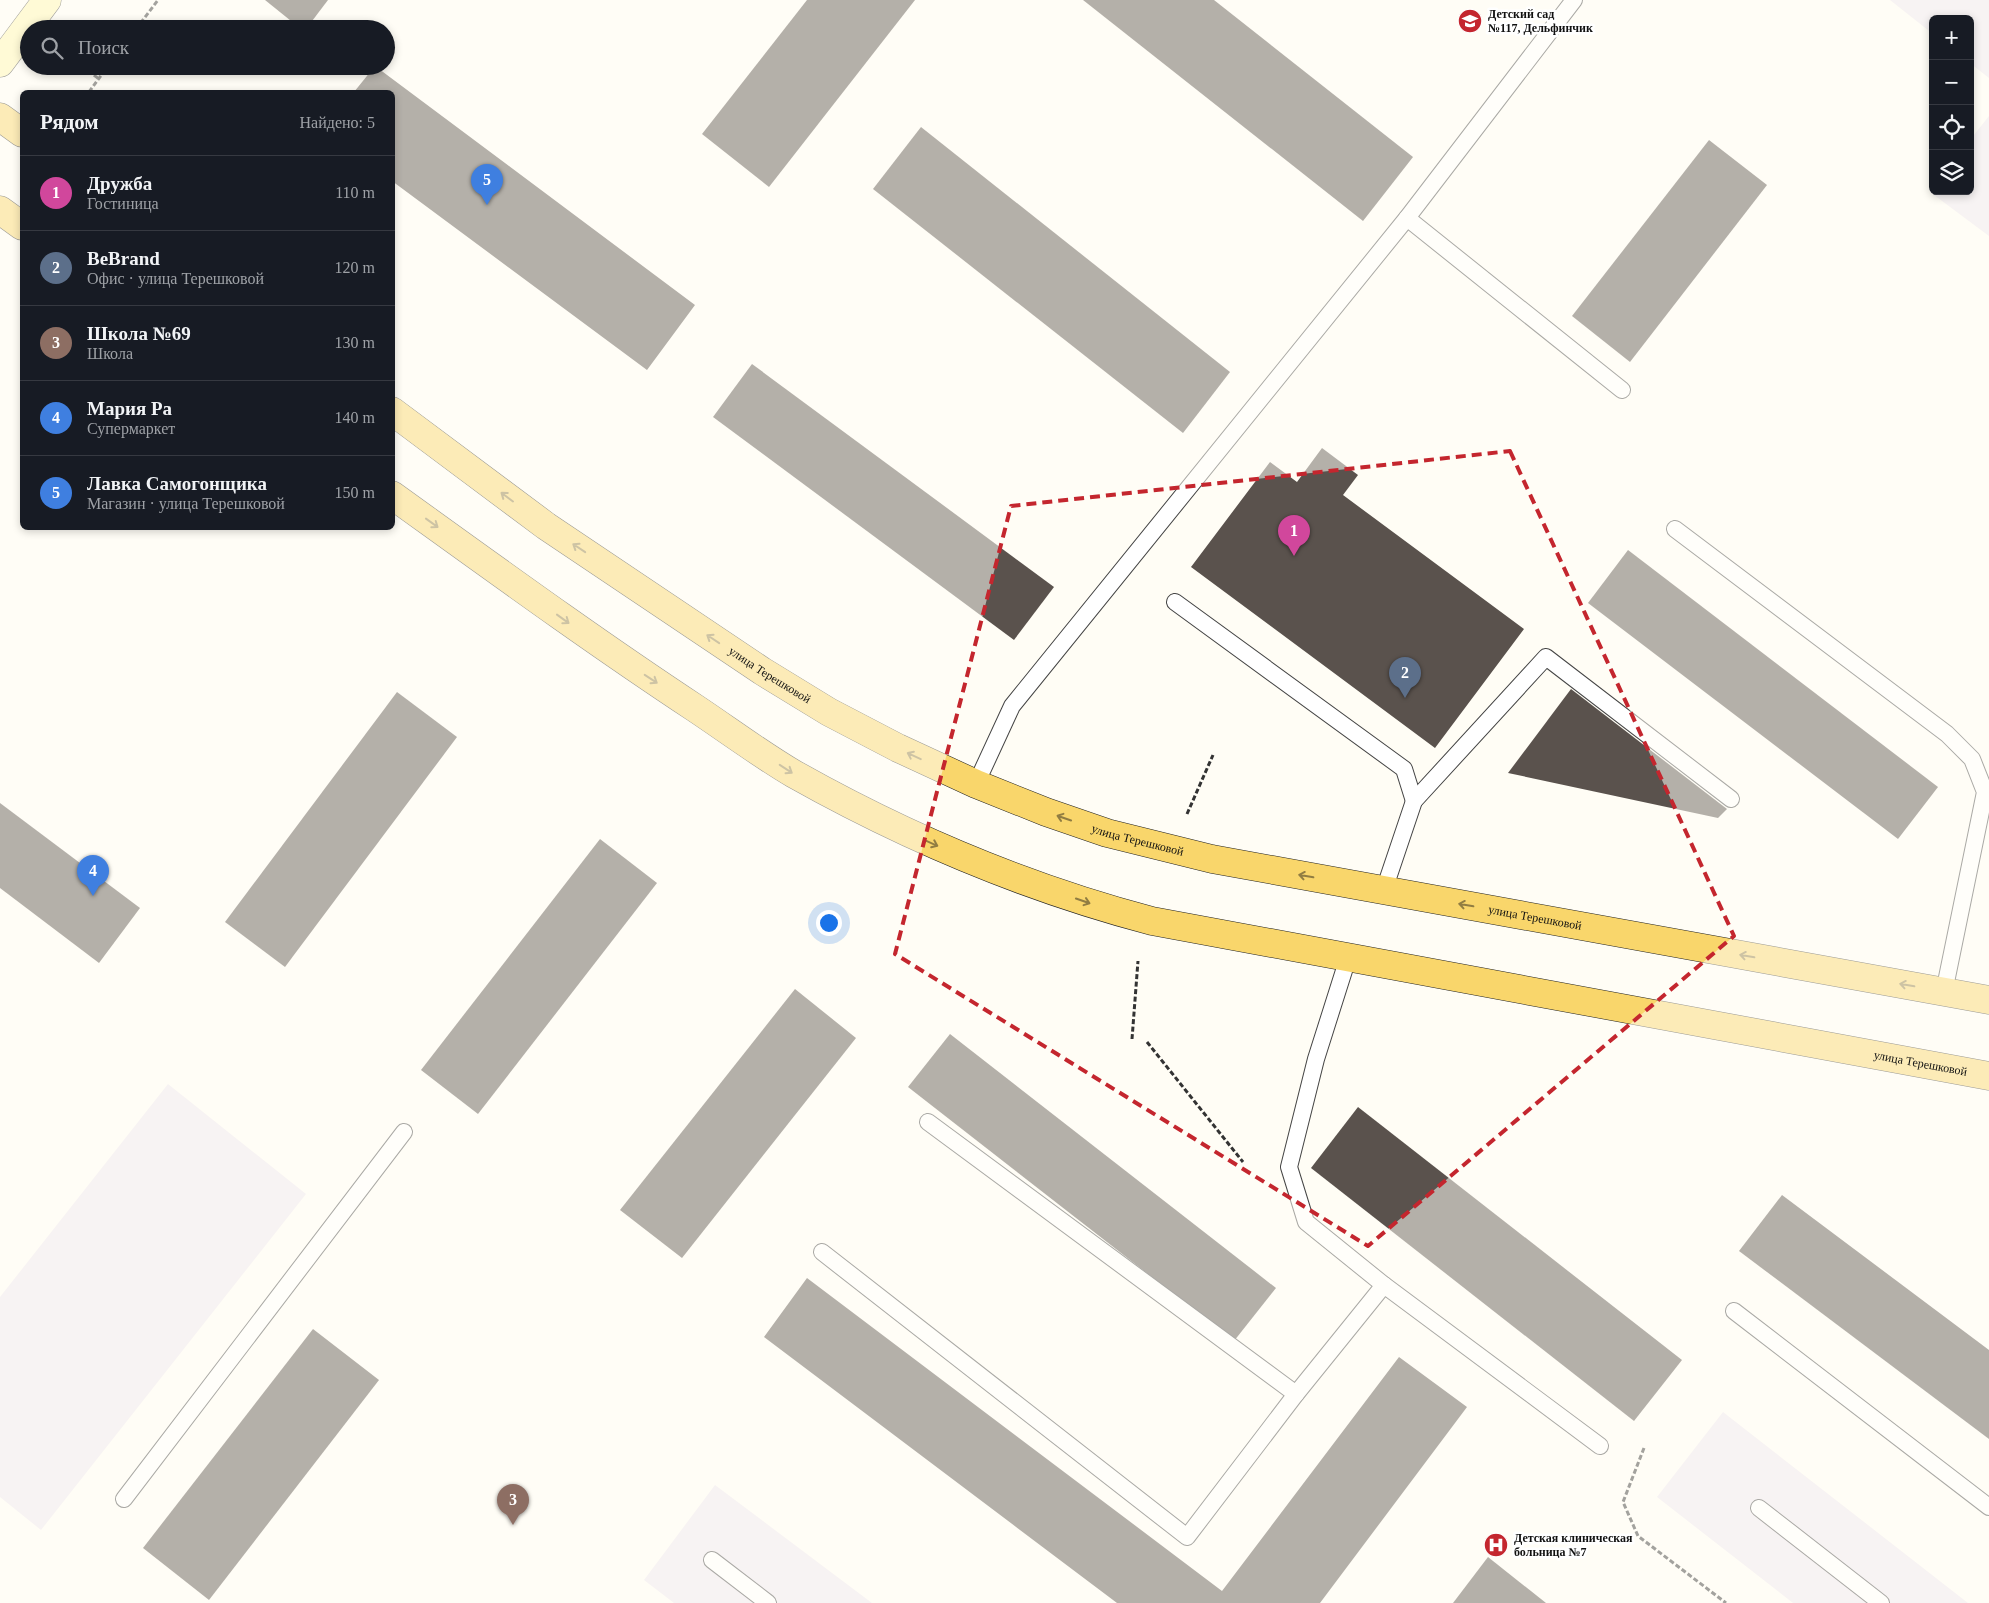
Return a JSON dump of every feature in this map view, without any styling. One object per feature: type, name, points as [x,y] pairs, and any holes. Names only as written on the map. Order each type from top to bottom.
[{"type":"main road","points":[[33,20],[48,0]]},
{"type":"main road","points":[[0,63],[20,37]]},
{"type":"main road","points":[[0,117],[20,132]]},
{"type":"main road","points":[[0,210],[20,225]]},
{"type":"main road","name":"улица Терешковой","points":[[395,413],[546,526],[762,671],[829,712],[898,748],[976,784],[1046,812],[1107,833],[1212,859],[1989,1000]]},
{"type":"main road","name":"улица Терешковой","points":[[395,497],[610,653],[792,772],[856,808],[953,852],[1012,876],[1102,908],[1152,921],[1989,1076]]},
{"type":"lane","points":[[976,784],[1012,706],[1407,218],[1574,0]]},
{"type":"lane","points":[[1407,218],[1622,390]]},
{"type":"lane","points":[[1675,529],[1947,734],[1972,759],[1985,792],[1944,992]]},
{"type":"lane","points":[[1175,602],[1404,769],[1414,801]]},
{"type":"lane","points":[[1384,890],[1414,801],[1546,657],[1731,799]]},
{"type":"lane","points":[[1348,958],[1316,1059],[1289,1167],[1306,1222],[1384,1285],[1600,1446]]},
{"type":"lane","points":[[928,1122],[1296,1394]]},
{"type":"lane","points":[[124,1499],[404,1132]]},
{"type":"lane","points":[[822,1252],[1187,1537],[1296,1394],[1384,1285]]},
{"type":"lane","points":[[1734,1311],[1989,1507]]},
{"type":"lane","points":[[1759,1508],[1882,1603]]},
{"type":"lane","points":[[712,1560],[768,1603]]},
{"type":"path","points":[[143,20],[158,0]]},
{"type":"path","points":[[94,75],[99,79]]},
{"type":"path","points":[[90,90],[102,75]]},
{"type":"path","points":[[1188,814],[1213,755]]},
{"type":"path","points":[[1132,1039],[1138,962]]},
{"type":"path","points":[[1147,1042],[1243,1162]]},
{"type":"path","points":[[1644,1448],[1623,1502],[1638,1536],[1726,1603]]},
{"type":"highlighted area","points":[[1510,451],[1734,936],[1368,1246],[895,954],[1011,506]]},
{"type":"shaded area","points":[[1890,0],[1989,0],[1989,78],[1974,66],[1974,15],[1929,15],[1929,31]]},
{"type":"shaded area","points":[[1989,116],[1989,236],[1934,195],[1974,195],[1974,135]]},
{"type":"shaded area","points":[[168,1084],[306,1194],[41,1530],[0,1497],[0,1297]]},
{"type":"shaded area","points":[[1723,1412],[1968,1603],[1793,1603],[1657,1497]]},
{"type":"shaded area","points":[[715,1485],[872,1603],[674,1603],[644,1580]]},
{"type":"building","points":[[265,0],[328,0],[313,20],[290,20]]},
{"type":"building","points":[[807,0],[915,0],[769,187],[702,134]]},
{"type":"building","points":[[1083,0],[1214,0],[1413,157],[1363,221]]},
{"type":"building","points":[[368,75],[387,75],[695,305],[647,370],[395,183],[395,90],[356,90]]},
{"type":"building","points":[[921,127],[1230,372],[1183,433],[873,189]]},
{"type":"building","points":[[1709,140],[1767,185],[1630,362],[1572,316]]},
{"type":"building","points":[[752,364],[1054,587],[1014,640],[713,417]]},
{"type":"building","points":[[1322,448],[1358,475],[1343,495],[1524,629],[1435,748],[1191,567],[1270,462],[1297,482]]},
{"type":"building","points":[[1628,550],[1938,787],[1898,839],[1588,603]]},
{"type":"building","points":[[1571,689],[1727,809],[1718,818],[1508,773]]},
{"type":"building","points":[[397,692],[457,737],[285,967],[225,922]]},
{"type":"building","points":[[0,803],[140,908],[99,963],[0,888]]},
{"type":"building","points":[[600,839],[657,883],[478,1114],[421,1070]]},
{"type":"building","points":[[795,989],[856,1038],[682,1258],[620,1210]]},
{"type":"building","points":[[950,1034],[1276,1288],[1234,1341],[908,1087]]},
{"type":"building","points":[[1358,1107],[1682,1360],[1634,1421],[1311,1168]]},
{"type":"building","points":[[1782,1195],[1989,1350],[1989,1439],[1739,1251]]},
{"type":"building","points":[[807,1278],[1222,1591],[1399,1357],[1467,1407],[1320,1603],[1117,1603],[764,1337]]},
{"type":"building","points":[[313,1329],[379,1380],[209,1600],[143,1548]]},
{"type":"building","points":[[1488,1557],[1546,1603],[1453,1603]]},
{"type":"place","name":"Детский сад №117, Дельфинчик","points":[[1470,21]]},
{"type":"place","name":"Лавка Самогонщика","points":[[487,205]]},
{"type":"place","name":"Дружба","points":[[1294,556]]},
{"type":"place","name":"BeBrand","points":[[1405,698]]},
{"type":"place","name":"Мария Ра","points":[[93,896]]},
{"type":"place","name":"Школа №69","points":[[513,1525]]},
{"type":"place","name":"Детская клиническая больница №7","points":[[1496,1545]]}]
